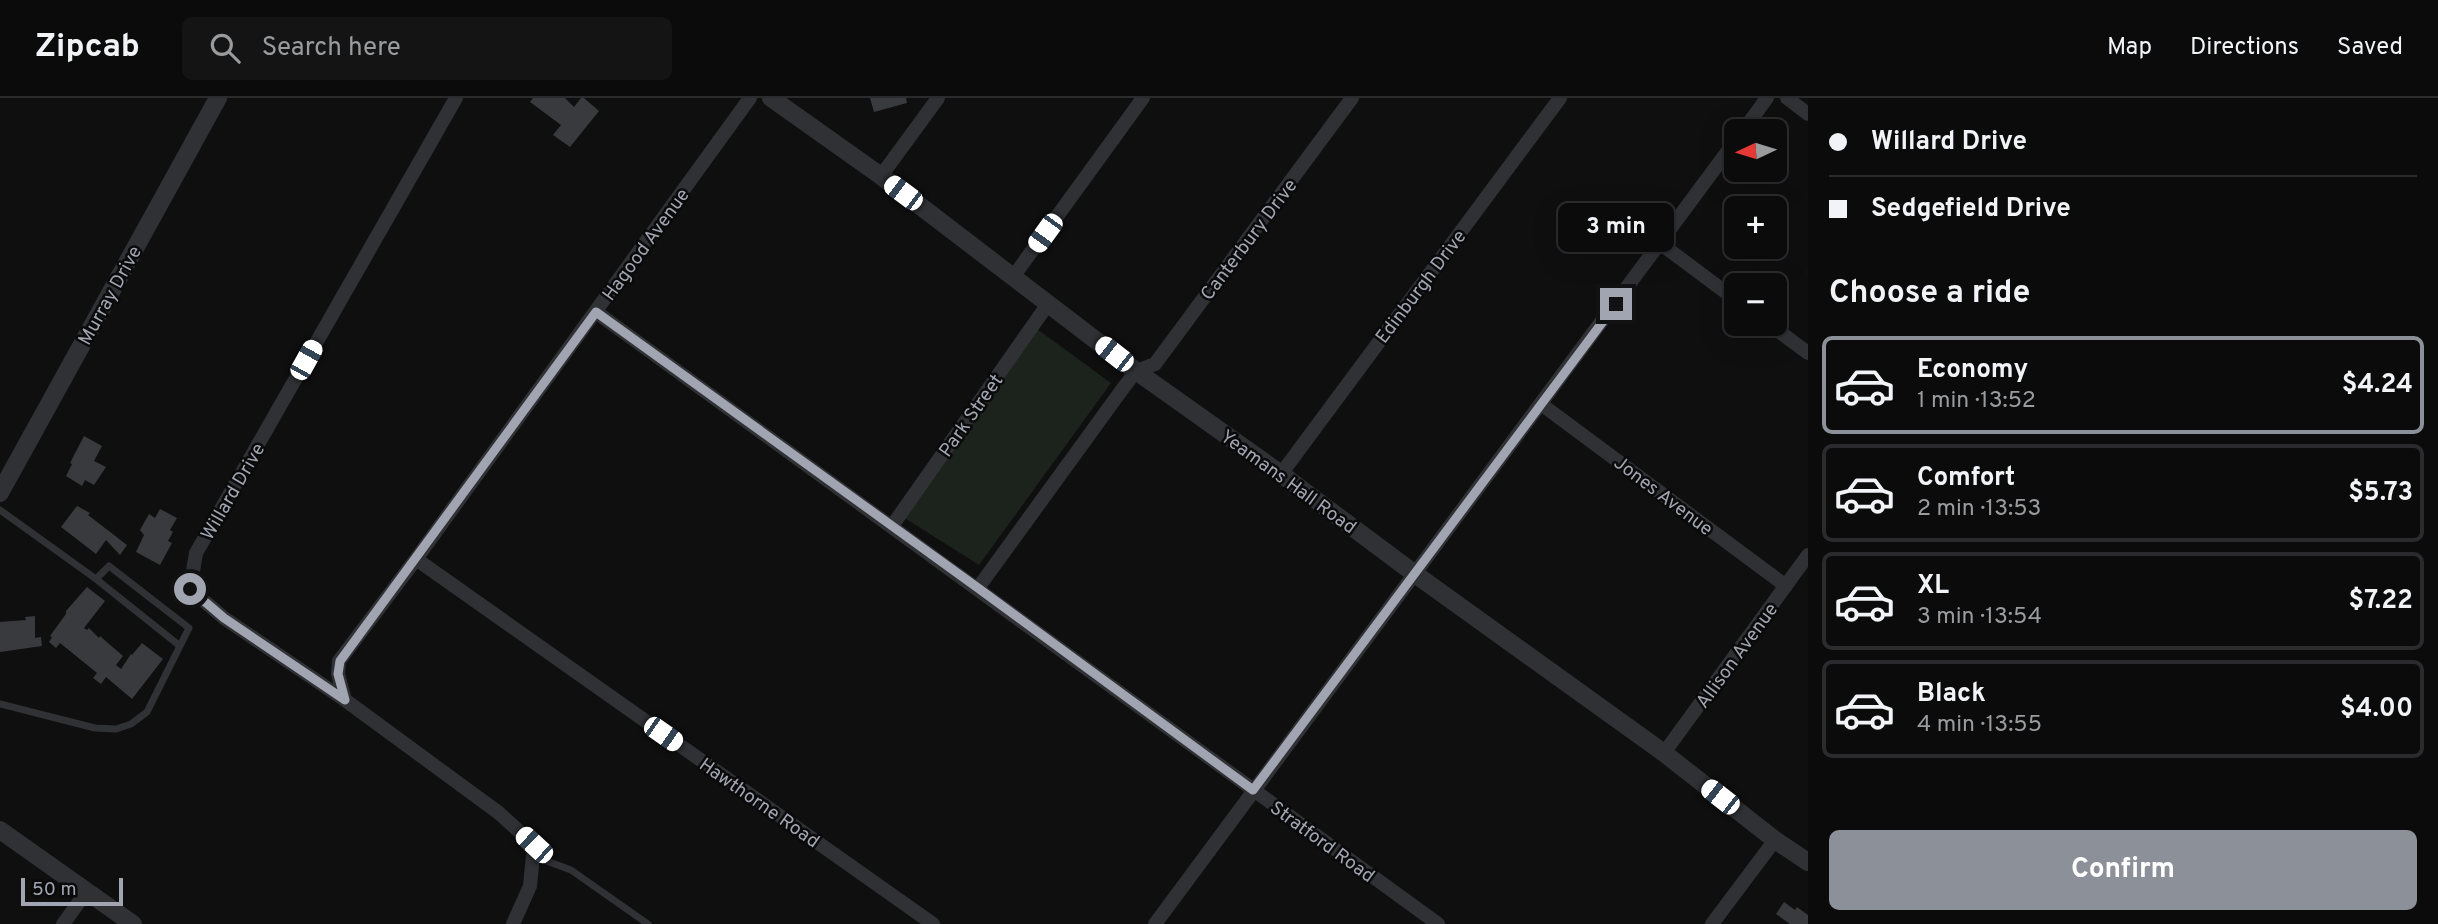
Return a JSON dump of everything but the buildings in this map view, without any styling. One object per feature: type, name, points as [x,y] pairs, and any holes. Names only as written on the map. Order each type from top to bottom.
[{"type":"street","name":"Murray Drive","points":[[0,493],[218,98]]},
{"type":"street","name":"Willard Drive","points":[[456,98],[196,553],[190,589],[224,618],[345,700],[499,813],[534,845],[533,856]]},
{"type":"street","name":"Hagood Avenue","points":[[345,700],[338,674],[340,661],[751,98]]},
{"type":"street","name":"Yeamans Hall Road","points":[[771,98],[881,176],[1136,371],[1664,753],[1775,841],[1808,862]]},
{"type":"street","points":[[881,176],[937,98]]},
{"type":"street","points":[[1013,277],[1143,98]]},
{"type":"street","name":"Canterbury Drive","points":[[1136,371],[1155,364],[1352,98]]},
{"type":"street","name":"Edinburgh Drive","points":[[1281,474],[1560,98]]},
{"type":"street","points":[[1752,119],[1767,98]]},
{"type":"street","points":[[1787,98],[1808,114]]},
{"type":"street","points":[[1155,924],[1724,157]]},
{"type":"street","points":[[1661,244],[1724,291]]},
{"type":"street","name":"Park Street","points":[[892,526],[1048,304]]},
{"type":"street","name":"Stratford Road","points":[[596,312],[1438,924]]},
{"type":"street","points":[[1785,336],[1808,353]]},
{"type":"street","points":[[978,588],[1136,371]]},
{"type":"street","name":"Jones Avenue","points":[[1541,404],[1786,586]]},
{"type":"street","name":"Allison Avenue","points":[[1664,753],[1808,555]]},
{"type":"street","name":"Hawthorne Road","points":[[416,559],[933,924]]},
{"type":"street","points":[[0,830],[133,924]]},
{"type":"street","points":[[1712,924],[1775,841]]},
{"type":"street","points":[[513,924],[530,886],[533,856]]},
{"type":"street","points":[[63,924],[88,891]]},
{"type":"lane","points":[[0,510],[96,579],[180,646]]},
{"type":"lane","points":[[0,704],[95,728],[116,729],[131,724],[147,712],[188,628],[109,566],[96,579]]},
{"type":"lane","points":[[533,856],[571,870],[648,924]]},
{"type":"shaded area","points":[[1037,329],[1111,383],[979,565],[903,517]]},
{"type":"route","points":[[190,589],[224,618],[345,700],[338,674],[340,661],[596,312],[1253,790],[1616,304]]}]
